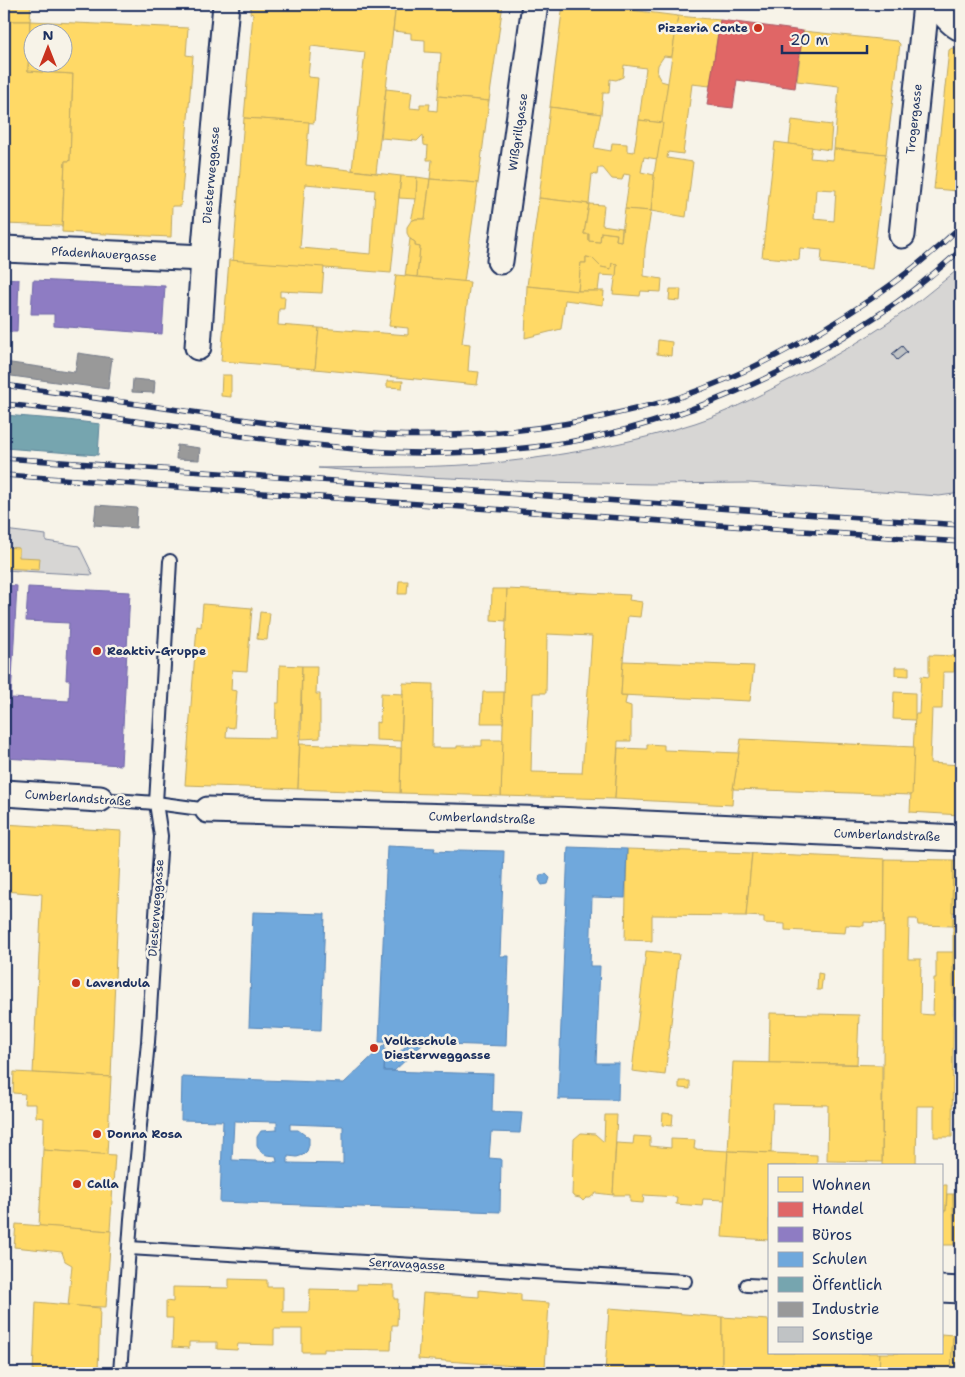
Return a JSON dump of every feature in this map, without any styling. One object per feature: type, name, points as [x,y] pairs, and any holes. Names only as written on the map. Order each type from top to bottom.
[{"type":"street","name":"Diesterweggasse","points":[[198,347],[226,4]]},
{"type":"street","name":"Wißgrillgasse","points":[[500,261],[536,4]]},
{"type":"street","name":"Trogergasse","points":[[902,235],[926,4]]},
{"type":"street","points":[[937,4],[946,17],[961,28]]},
{"type":"street","name":"Pfadenhauergasse","points":[[4,249],[204,258]]},
{"type":"street","name":"Cumberlandstraße","points":[[4,793],[100,799]]},
{"type":"street","name":"Cumberlandstraße","points":[[208,810],[556,820],[961,838]]},
{"type":"street","points":[[942,1289],[961,1290]]},
{"type":"lane","name":"Diesterweggasse","points":[[120,1373],[129,1248],[148,1042],[158,885],[161,836],[156,803],[170,562]]},
{"type":"lane","name":"Cumberlandstraße","points":[[100,799],[156,803],[208,810]]},
{"type":"lane","name":"Serravagasse","points":[[129,1248],[685,1281]]},
{"type":"lane","points":[[747,1285],[768,1286]]},
{"type":"shaded area","points":[[961,267],[961,493],[939,496],[749,483],[541,482],[426,477],[318,468],[411,467],[503,462],[576,452],[624,442],[695,423],[749,400],[852,345],[904,312]]},
{"type":"shaded area","points":[[4,530],[46,535],[46,541],[79,546],[93,575],[4,570]]},
{"type":"building: Wohnen","points":[[4,4],[31,4],[30,21],[8,21],[8,30],[4,30]]},
{"type":"building: Wohnen","points":[[251,4],[396,4],[376,173],[352,170],[365,52],[311,46],[308,77],[318,78],[314,123],[244,118],[253,14],[250,13]]},
{"type":"building: Wohnen","points":[[396,4],[503,4],[489,101],[438,96],[441,53],[425,52],[425,40],[411,39],[411,33],[393,31]]},
{"type":"building: Wohnen","points":[[563,4],[584,4],[678,16],[672,57],[664,56],[658,65],[657,74],[661,81],[668,83],[663,123],[639,120],[646,68],[624,65],[623,77],[616,80],[610,79],[609,93],[603,93],[601,114],[550,107]]},
{"type":"building: Wohnen","points":[[678,16],[720,20],[710,86],[692,84],[683,154],[668,152],[667,158],[693,162],[686,217],[651,211],[654,175]]},
{"type":"building: Wohnen","points":[[8,21],[30,21],[22,22],[22,72],[73,74],[70,161],[65,161],[62,226],[4,224]]},
{"type":"building: Wohnen","points":[[72,23],[188,28],[186,55],[193,56],[181,206],[172,206],[171,237],[62,232],[65,161],[70,161],[73,74],[43,72],[72,72]]},
{"type":"building: Wohnen","points":[[803,31],[897,41],[900,44],[886,154],[834,149],[839,86],[797,81]]},
{"type":"building: Wohnen","points":[[4,36],[8,36],[5,129],[4,129]]},
{"type":"building: Wohnen","points":[[952,48],[961,49],[961,187],[958,191],[934,189],[949,50]]},
{"type":"building: Wohnen","points":[[386,89],[412,92],[410,108],[420,109],[420,104],[430,104],[429,110],[437,111],[438,96],[489,101],[478,183],[430,179],[432,160],[427,160],[428,146],[424,145],[423,135],[417,141],[381,138]]},
{"type":"building: Wohnen","points":[[550,107],[601,114],[594,148],[611,151],[612,143],[627,144],[627,151],[634,152],[639,120],[663,123],[657,159],[644,157],[641,172],[654,175],[651,211],[625,209],[630,175],[624,174],[622,180],[612,179],[603,168],[598,168],[597,175],[592,174],[589,204],[539,198]]},
{"type":"building: Wohnen","points":[[244,118],[309,122],[306,165],[401,176],[391,273],[233,261]],"holes":[[[305,184],[375,190],[371,254],[300,248]]]},
{"type":"building: Wohnen","points":[[792,120],[832,125],[830,150],[789,144]]},
{"type":"building: Wohnen","points":[[775,142],[812,147],[810,158],[833,160],[834,149],[886,154],[872,269],[821,263],[822,250],[800,248],[799,260],[762,257]],"holes":[[[816,189],[836,190],[834,221],[814,219]]]},
{"type":"building: Wohnen","points":[[401,176],[417,177],[416,199],[399,198]]},
{"type":"building: Wohnen","points":[[417,177],[430,179],[425,219],[411,221],[416,199]]},
{"type":"building: Wohnen","points":[[430,179],[478,183],[464,282],[417,277],[420,247],[415,246],[415,242],[410,239],[407,227],[411,221],[425,219]]},
{"type":"building: Wohnen","points":[[539,198],[589,204],[584,234],[589,234],[589,241],[600,242],[601,232],[617,234],[616,240],[621,241],[625,209],[651,211],[645,249],[644,276],[662,279],[661,292],[641,291],[640,296],[613,294],[617,264],[612,263],[611,269],[601,267],[592,258],[586,257],[586,263],[581,263],[578,291],[527,286]]},
{"type":"building: Wohnen","points":[[589,204],[604,205],[602,225],[622,228],[621,241],[616,240],[617,234],[601,232],[600,242],[589,241],[589,234],[584,234]]},
{"type":"building: Wohnen","points":[[410,239],[415,242],[415,246],[420,247],[417,277],[405,276]]},
{"type":"building: Wohnen","points":[[586,257],[592,258],[601,267],[611,269],[612,263],[617,264],[616,276],[600,275],[598,291],[578,291],[581,263],[586,263]]},
{"type":"building: Wohnen","points":[[229,260],[324,267],[322,293],[280,291],[280,297],[285,297],[284,309],[279,309],[278,325],[319,328],[315,369],[221,361]]},
{"type":"building: Wohnen","points":[[396,275],[470,282],[462,343],[470,344],[468,371],[479,372],[477,385],[315,369],[319,328],[408,335],[408,328],[389,326]]},
{"type":"building: Wohnen","points":[[527,286],[578,291],[604,291],[603,305],[565,300],[561,329],[525,338]]},
{"type":"building: Wohnen","points":[[670,289],[681,289],[680,301],[669,300]]},
{"type":"building: Wohnen","points":[[658,340],[672,342],[671,356],[657,354]]},
{"type":"building: Wohnen","points":[[222,375],[231,375],[231,397],[221,396]]},
{"type":"building: Wohnen","points":[[387,381],[403,381],[402,388],[387,387]]},
{"type":"building: Wohnen","points":[[4,547],[19,548],[19,557],[40,558],[39,570],[4,568]]},
{"type":"building: Wohnen","points":[[399,581],[408,581],[407,594],[398,594]]},
{"type":"building: Wohnen","points":[[492,589],[507,589],[506,621],[491,620]]},
{"type":"building: Wohnen","points":[[507,589],[630,595],[629,600],[642,602],[640,617],[628,616],[621,695],[627,695],[625,704],[631,706],[631,741],[618,741],[615,799],[501,796]],"holes":[[[547,634],[592,636],[582,773],[531,772],[533,693],[546,693]]]},
{"type":"building: Wohnen","points":[[203,604],[252,608],[247,671],[232,670],[231,690],[237,691],[234,728],[227,727],[226,737],[275,738],[276,703],[279,703],[280,665],[302,666],[298,789],[185,785],[197,626],[201,627]]},
{"type":"building: Wohnen","points":[[260,612],[270,613],[267,640],[257,639]]},
{"type":"building: Wohnen","points":[[929,655],[955,656],[954,672],[943,672],[942,709],[932,709],[930,763],[961,765],[961,815],[910,812],[915,714],[919,714],[921,676],[929,677]]},
{"type":"building: Wohnen","points":[[623,661],[754,666],[750,701],[621,695]]},
{"type":"building: Wohnen","points":[[302,666],[317,666],[316,694],[320,694],[320,738],[301,739]]},
{"type":"building: Wohnen","points":[[895,667],[909,667],[909,676],[895,675]]},
{"type":"building: Wohnen","points":[[403,683],[433,684],[432,748],[482,746],[482,740],[503,740],[501,796],[400,793]]},
{"type":"building: Wohnen","points":[[483,692],[504,692],[503,723],[481,723]]},
{"type":"building: Wohnen","points":[[894,692],[915,693],[915,720],[893,719]]},
{"type":"building: Wohnen","points":[[381,693],[403,694],[401,741],[376,740],[376,722],[380,723]]},
{"type":"building: Wohnen","points":[[741,739],[914,747],[912,795],[733,789]]},
{"type":"building: Wohnen","points":[[300,744],[401,748],[400,793],[298,789]]},
{"type":"building: Wohnen","points":[[647,744],[664,745],[664,750],[739,753],[732,805],[615,799],[618,748],[647,749]]},
{"type":"building: Wohnen","name":"Lavendula","points":[[4,824],[121,831],[111,1077],[33,1073],[42,894],[4,891]]},
{"type":"building: Wohnen","points":[[627,849],[752,853],[746,916],[652,915],[652,941],[625,940]]},
{"type":"building: Wohnen","points":[[752,853],[885,859],[884,923],[864,922],[864,926],[846,925],[845,933],[785,930],[785,924],[764,923],[764,917],[746,916]]},
{"type":"building: Wohnen","points":[[885,859],[953,860],[953,926],[918,925],[917,919],[909,919],[908,959],[921,959],[920,1014],[933,1015],[936,952],[954,952],[952,1137],[934,1137],[934,1106],[917,1106],[916,1164],[882,1164]]},
{"type":"building: Wohnen","points":[[953,860],[961,861],[961,913],[952,912]]},
{"type":"building: Wohnen","points":[[953,918],[961,918],[961,1000],[953,999]]},
{"type":"building: Wohnen","points":[[646,951],[679,954],[665,1075],[632,1071]]},
{"type":"building: Wohnen","points":[[818,973],[823,974],[821,990],[817,990]]},
{"type":"building: Wohnen","points":[[770,1013],[859,1015],[857,1064],[769,1063]]},
{"type":"building: Wohnen","points":[[733,1062],[882,1065],[882,1162],[827,1161],[828,1105],[773,1104],[771,1153],[728,1151]]},
{"type":"building: Wohnen","points":[[14,1072],[111,1077],[107,1155],[43,1150],[44,1118],[36,1117],[36,1104],[24,1104],[25,1094],[13,1093]]},
{"type":"building: Wohnen","points":[[679,1081],[690,1081],[690,1089],[679,1088]]},
{"type":"building: Wohnen","points":[[663,1113],[673,1114],[672,1126],[662,1125]]},
{"type":"building: Wohnen","points":[[605,1115],[617,1115],[613,1195],[596,1193],[583,1201],[572,1195],[574,1139],[581,1133],[595,1134],[604,1142]]},
{"type":"building: Wohnen","points":[[958,1118],[961,1118],[961,1127],[958,1127]]},
{"type":"building: Wohnen","points":[[634,1136],[650,1137],[650,1146],[671,1148],[671,1139],[695,1140],[694,1149],[728,1151],[725,1200],[703,1199],[702,1206],[676,1204],[677,1197],[644,1195],[643,1203],[630,1202],[630,1195],[613,1195],[616,1143],[633,1144]]},
{"type":"building: Wohnen","name":"Calla","points":[[43,1150],[115,1155],[110,1231],[39,1226]]},
{"type":"building: Wohnen","points":[[728,1151],[817,1155],[817,1164],[768,1164],[768,1240],[722,1237]]},
{"type":"building: Wohnen","points":[[942,1185],[947,1185],[946,1211],[942,1211]]},
{"type":"building: Wohnen","points":[[947,1194],[953,1194],[954,1245],[942,1245],[942,1211],[946,1211]]},
{"type":"building: Wohnen","points":[[953,1194],[961,1194],[961,1246],[954,1245]]},
{"type":"building: Wohnen","points":[[16,1224],[111,1231],[106,1307],[68,1306],[72,1265],[65,1261],[62,1252],[14,1247]]},
{"type":"building: Wohnen","points":[[229,1279],[267,1280],[267,1287],[283,1287],[283,1312],[309,1312],[310,1289],[357,1290],[357,1284],[394,1285],[394,1299],[398,1299],[397,1325],[392,1325],[391,1350],[324,1349],[324,1352],[302,1352],[302,1329],[274,1329],[274,1345],[238,1344],[237,1350],[217,1349],[217,1342],[189,1342],[189,1348],[172,1347],[173,1318],[166,1318],[166,1301],[173,1302],[173,1287],[229,1288]]},
{"type":"building: Wohnen","points":[[479,1290],[521,1294],[521,1301],[549,1303],[545,1368],[418,1359],[423,1293],[479,1297]]},
{"type":"building: Wohnen","points":[[36,1302],[100,1308],[98,1373],[33,1373]]},
{"type":"building: Wohnen","points":[[609,1308],[722,1317],[722,1373],[605,1373]]},
{"type":"building: Wohnen","points":[[722,1317],[768,1320],[768,1354],[880,1354],[879,1373],[722,1373]]},
{"type":"building: Wohnen","points":[[942,1334],[953,1335],[951,1373],[879,1373],[880,1354],[942,1354]]},
{"type":"building: Wohnen","points":[[953,1335],[961,1336],[961,1373],[951,1373]]},
{"type":"building: Handel","points":[[720,20],[803,31],[795,88],[737,80],[733,108],[707,105]]},
{"type":"building: Büros","points":[[4,278],[19,279],[17,332],[4,332]]},
{"type":"building: Büros","points":[[33,280],[165,286],[162,334],[54,326],[54,314],[31,314]]},
{"type":"building: Büros","name":"Reaktiv-Gruppe","points":[[4,585],[17,586],[11,698],[69,701],[70,680],[66,680],[69,623],[26,621],[28,587],[130,592],[121,765],[4,758]]},
{"type":"building: Schulen","points":[[387,846],[435,848],[434,851],[457,852],[458,850],[504,851],[500,956],[509,956],[506,1046],[379,1042]]},
{"type":"building: Schulen","points":[[568,847],[627,849],[625,898],[592,897],[590,966],[600,966],[596,1063],[619,1063],[618,1100],[558,1099]]},
{"type":"building: Schulen","points":[[546,874],[550,878],[548,884],[542,885],[539,880],[540,875]]},
{"type":"building: Schulen","points":[[253,912],[325,914],[321,1030],[249,1027]]},
{"type":"building: Schulen","points":[[409,1043],[424,1043],[394,1071],[384,1071],[385,1060],[391,1060]]},
{"type":"building: Schulen","points":[[385,1044],[384,1071],[493,1074],[492,1112],[522,1113],[520,1133],[491,1132],[489,1158],[501,1159],[500,1212],[220,1202],[223,1121],[181,1120],[182,1077],[344,1083]],"holes":[[[234,1121],[277,1122],[277,1130],[261,1131],[257,1137],[257,1145],[261,1152],[276,1156],[277,1162],[232,1160]],[[290,1124],[343,1126],[343,1164],[288,1163],[288,1156],[297,1157],[303,1155],[309,1145],[309,1138],[298,1130],[290,1130]]]},
{"type":"building: Öffentlich","points":[[4,415],[100,424],[98,455],[4,448]]},
{"type":"building: Industrie","points":[[78,353],[112,358],[108,389],[4,375],[4,362],[75,372]]},
{"type":"building: Industrie","points":[[133,379],[155,381],[154,393],[132,392]]},
{"type":"building: Industrie","points":[[177,445],[200,448],[199,460],[176,459]]},
{"type":"building: Industrie","points":[[96,505],[137,508],[136,528],[94,525]]},
{"type":"building: Sonstige","points":[[902,346],[907,352],[897,360],[892,354]]},
{"type":"railway","points":[[4,385],[274,424],[365,434],[419,436],[480,434],[571,423],[680,397],[723,381],[785,351],[876,296],[920,263],[961,226]]},
{"type":"railway","points":[[4,404],[245,437],[379,452],[478,452],[569,442],[653,422],[695,408],[777,373],[854,330],[890,307],[961,250]]},
{"type":"railway","points":[[4,458],[961,525]]},
{"type":"railway","points":[[4,475],[961,542]]},
{"type":"place","name":"Pizzeria Conte","points":[[758,28]]},
{"type":"place","name":"Reaktiv-Gruppe","points":[[97,651]]},
{"type":"place","name":"Lavendula","points":[[76,983]]},
{"type":"place","name":"Volksschule Diesterweggasse","points":[[374,1048]]},
{"type":"place","name":"Donna Rosa","points":[[97,1134]]},
{"type":"place","name":"Calla","points":[[77,1184]]}]
